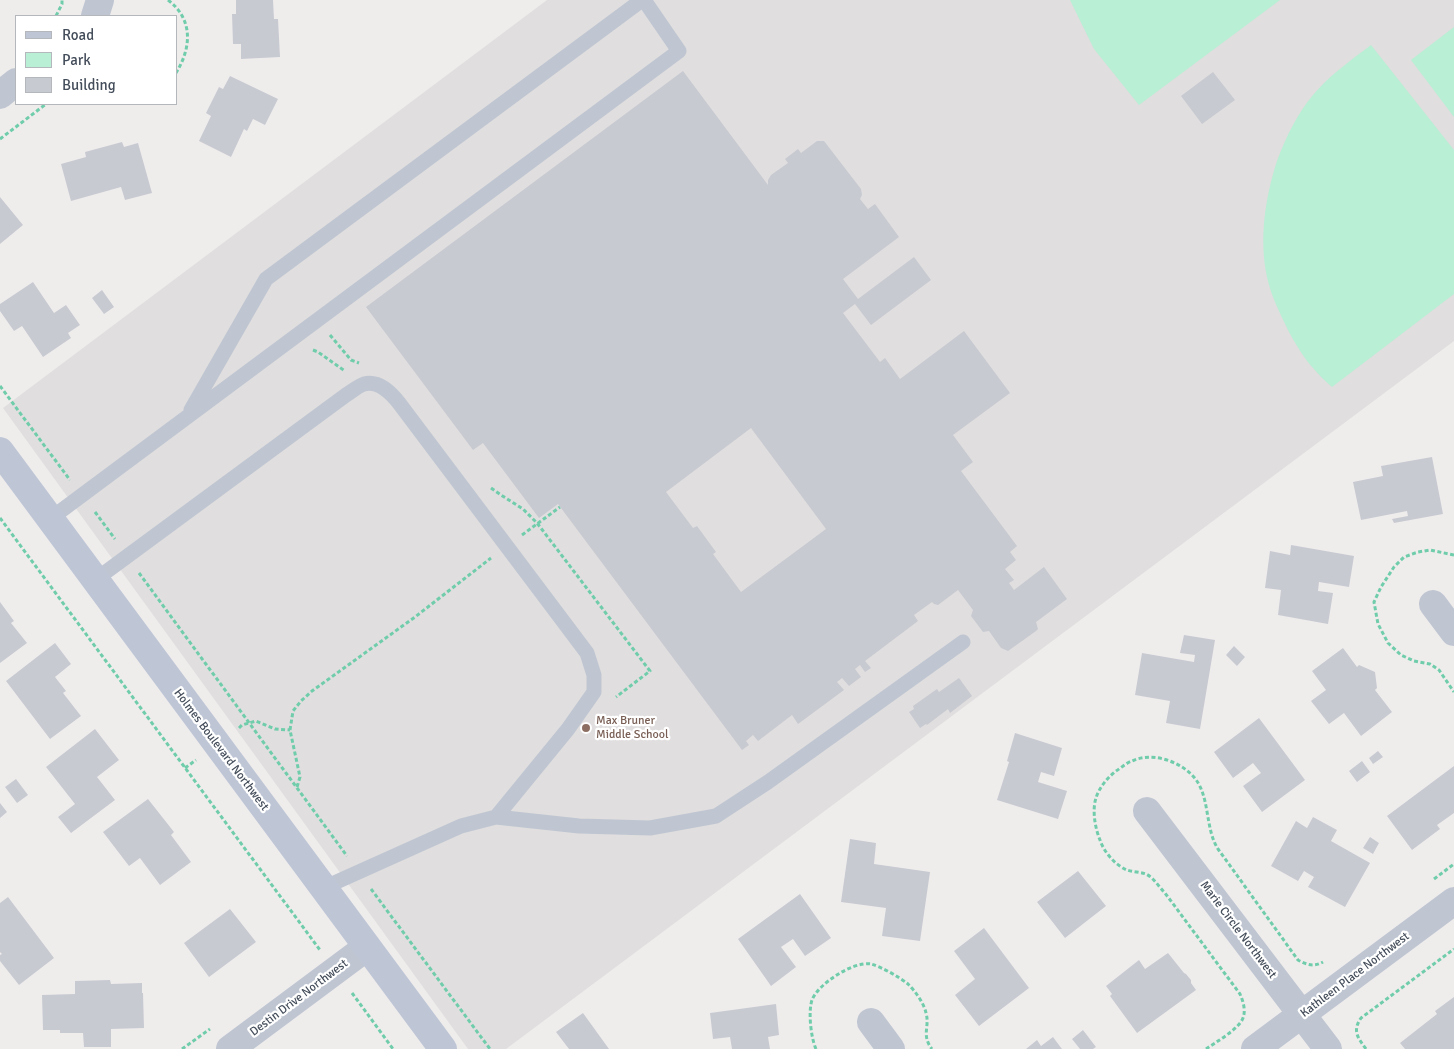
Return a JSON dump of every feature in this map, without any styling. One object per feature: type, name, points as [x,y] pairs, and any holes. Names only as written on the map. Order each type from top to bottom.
[{"type":"street","points":[[95,15],[100,0]]},
{"type":"street","points":[[0,95],[15,83]]},
{"type":"street","name":"Holmes Boulevard Northwest","points":[[0,451],[443,1049]]},
{"type":"street","points":[[1433,604],[1454,632]]},
{"type":"street","name":"Marie Circle Northwest","points":[[1147,811],[1328,1049]]},
{"type":"street","name":"Kathleen Place Northwest","points":[[1255,1049],[1454,901]]},
{"type":"street","name":"Destin Drive Northwest","points":[[230,1049],[367,947]]},
{"type":"street","points":[[871,1022],[891,1049]]},
{"type":"lane","points":[[50,519],[679,51],[643,0],[266,280],[188,416]]},
{"type":"lane","points":[[95,580],[346,395],[365,384],[378,385],[389,391],[587,653],[594,675],[594,692],[568,729],[496,817]]},
{"type":"lane","points":[[323,888],[461,826],[496,817],[579,826],[650,828],[716,816],[768,782],[963,642]]},
{"type":"path","points":[[56,15],[62,0]]},
{"type":"path","points":[[168,0],[181,13],[186,24],[188,36],[187,50],[178,69]]},
{"type":"path","points":[[0,139],[45,105]]},
{"type":"path","points":[[328,332],[351,360],[364,365]]},
{"type":"path","points":[[0,386],[490,1049]]},
{"type":"path","points":[[488,486],[523,509],[537,523],[650,670],[618,694],[612,701]]},
{"type":"path","points":[[297,788],[300,777],[290,730],[293,711],[301,701],[560,506]]},
{"type":"path","points":[[0,518],[393,1049]]},
{"type":"path","points":[[1366,1049],[1358,1039],[1356,1032],[1356,1024],[1360,1018],[1454,949]]},
{"type":"shaded area","name":"Max Bruner Middle School","points":[[547,0],[1454,0],[1454,341],[506,1049],[468,1049],[3,408]]},
{"type":"green space","points":[[1070,0],[1280,0],[1139,105],[1094,49]]},
{"type":"green space","points":[[1454,27],[1454,117],[1411,60]]},
{"type":"green space","points":[[1371,45],[1454,150],[1454,294],[1332,387],[1309,364],[1303,355],[1288,330],[1273,298],[1265,263],[1263,233],[1266,204],[1277,161],[1288,135],[1307,102],[1326,81]]},
{"type":"building","points":[[236,0],[273,0],[274,19],[278,19],[280,57],[241,59],[241,44],[233,44],[232,14],[236,14]]},
{"type":"building","points":[[683,71],[768,185],[771,175],[788,163],[785,159],[798,149],[801,153],[817,141],[824,141],[861,189],[862,195],[860,199],[868,209],[875,204],[899,237],[843,279],[858,299],[914,257],[931,280],[871,325],[855,304],[843,313],[880,362],[885,358],[900,379],[964,331],[1010,393],[953,435],[973,462],[961,471],[1017,546],[1010,552],[1016,560],[1005,569],[1014,580],[1009,583],[1014,590],[1044,567],[1067,599],[1036,622],[1038,629],[1036,631],[1008,651],[1001,648],[989,631],[983,632],[971,616],[973,610],[958,590],[938,605],[932,602],[914,615],[918,621],[865,661],[871,668],[865,672],[860,665],[855,669],[861,677],[849,686],[842,678],[837,682],[844,690],[798,724],[792,715],[758,741],[753,735],[746,741],[749,745],[742,750],[558,504],[539,518],[483,443],[473,450],[366,307]],"holes":[[[751,428],[826,529],[741,592],[713,554],[716,552],[697,526],[693,528],[666,492]]]},
{"type":"building","points":[[1213,72],[1235,100],[1202,124],[1181,96]]},
{"type":"building","points":[[230,76],[278,99],[265,125],[253,119],[247,131],[244,129],[231,157],[199,141],[211,116],[206,113],[219,87],[223,89]]},
{"type":"building","points":[[122,142],[124,147],[138,143],[152,193],[125,200],[121,187],[71,201],[61,164],[86,157],[85,152]]},
{"type":"building","points":[[0,197],[23,225],[0,244]]},
{"type":"building","points":[[33,282],[54,313],[66,305],[80,325],[68,333],[71,338],[43,357],[22,326],[14,331],[0,311],[0,304]]},
{"type":"building","points":[[102,290],[114,307],[104,314],[92,298]]},
{"type":"building","points":[[1432,457],[1443,514],[1394,523],[1392,519],[1408,516],[1407,511],[1361,520],[1353,482],[1383,476],[1381,466]]},
{"type":"building","points":[[1291,545],[1354,556],[1349,587],[1319,582],[1318,591],[1333,593],[1328,624],[1278,615],[1281,590],[1265,588],[1270,551],[1290,555]]},
{"type":"building","points":[[0,602],[14,621],[11,623],[27,643],[0,663]]},
{"type":"building","points":[[1184,635],[1215,640],[1200,729],[1166,723],[1170,701],[1135,695],[1142,653],[1194,662],[1195,655],[1180,653]]},
{"type":"building","points":[[55,643],[71,664],[55,677],[66,691],[63,693],[81,716],[50,739],[6,681]]},
{"type":"building","points":[[1234,646],[1245,657],[1237,666],[1226,655]]},
{"type":"building","points":[[1343,648],[1357,667],[1359,665],[1375,672],[1377,688],[1375,690],[1392,712],[1361,736],[1344,713],[1329,724],[1311,701],[1326,690],[1312,671]]},
{"type":"building","points":[[959,678],[972,696],[950,713],[948,709],[920,728],[909,712],[914,709],[913,706],[937,689],[939,692]]},
{"type":"building","points":[[1259,718],[1305,780],[1262,812],[1243,786],[1261,773],[1253,763],[1233,778],[1214,752]]},
{"type":"building","points":[[95,729],[119,760],[97,777],[115,800],[71,833],[58,817],[75,804],[46,767]]},
{"type":"building","points":[[1015,733],[1062,748],[1054,776],[1041,772],[1038,782],[1067,791],[1058,819],[997,800],[1009,762],[1007,761]]},
{"type":"building","points":[[1378,751],[1383,757],[1373,764],[1369,758]]},
{"type":"building","points":[[1362,761],[1370,772],[1357,782],[1349,771]]},
{"type":"building","points":[[1454,766],[1454,813],[1437,825],[1440,829],[1412,850],[1387,816]]},
{"type":"building","points":[[16,779],[28,795],[17,803],[5,787]]},
{"type":"building","points":[[148,799],[174,832],[171,835],[191,862],[160,885],[140,858],[129,866],[103,832]]},
{"type":"building","points":[[0,803],[7,812],[0,818]]},
{"type":"building","points":[[1313,817],[1337,830],[1331,841],[1370,863],[1345,907],[1308,887],[1314,877],[1304,871],[1298,881],[1271,866],[1296,821],[1307,828]]},
{"type":"building","points":[[1370,837],[1379,843],[1373,854],[1363,848]]},
{"type":"building","points":[[850,839],[876,843],[874,864],[930,872],[920,941],[882,936],[886,908],[841,902]]},
{"type":"building","points":[[1078,871],[1106,906],[1065,938],[1037,902]]},
{"type":"building","points":[[800,894],[831,938],[805,956],[793,939],[781,947],[796,967],[771,986],[738,939]]},
{"type":"building","points":[[8,897],[54,958],[19,985],[0,961],[0,955],[2,954],[0,952],[0,903]]},
{"type":"building","points":[[230,909],[256,942],[209,977],[184,943]]},
{"type":"building","points":[[984,928],[1029,988],[979,1026],[955,995],[975,979],[954,951]]},
{"type":"building","points":[[1168,953],[1191,980],[1196,990],[1137,1033],[1110,996],[1112,994],[1106,986],[1139,960],[1145,969]]},
{"type":"building","points":[[110,980],[111,984],[142,983],[144,1028],[111,1029],[111,1047],[84,1047],[83,1033],[60,1033],[60,1030],[43,1030],[42,995],[75,994],[75,981]]},
{"type":"building","points":[[1454,997],[1454,1049],[1405,1049],[1400,1043],[1437,1014],[1435,1011]]},
{"type":"building","points":[[776,1004],[779,1035],[768,1037],[770,1049],[732,1049],[730,1037],[713,1039],[710,1013]]},
{"type":"building","points":[[583,1013],[609,1049],[569,1049],[556,1032]]},
{"type":"building","points":[[1083,1030],[1096,1047],[1093,1049],[1080,1049],[1072,1039]]},
{"type":"building","points":[[1053,1037],[1062,1049],[1026,1049],[1037,1040],[1041,1046]]},
{"type":"place","name":"Max Bruner Middle School","points":[[586,728]]}]
